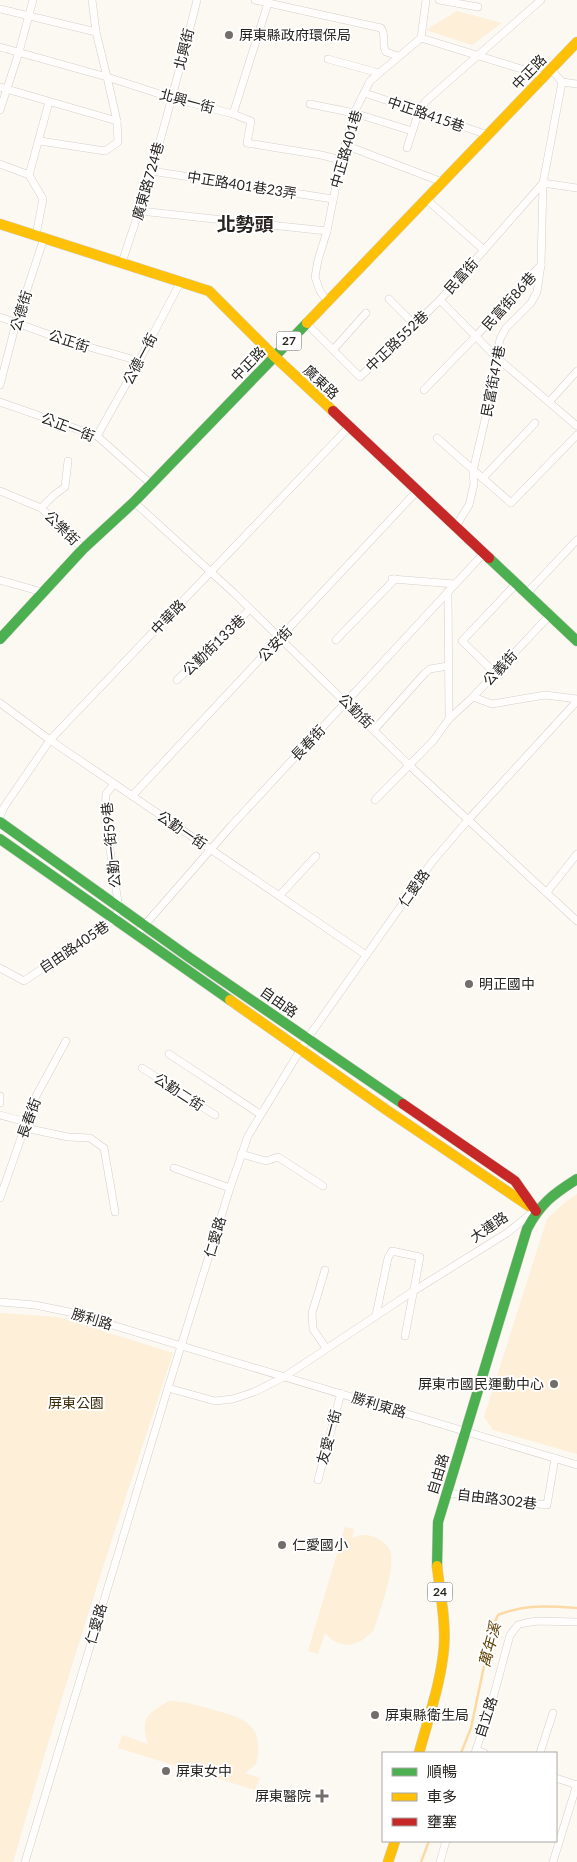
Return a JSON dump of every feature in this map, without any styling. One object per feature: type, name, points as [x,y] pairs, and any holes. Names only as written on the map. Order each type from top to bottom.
[{"type":"street","points":[[0,110],[3,89],[20,52],[33,0]]},
{"type":"street","points":[[40,141],[105,151],[118,142],[117,121],[96,32],[92,0]]},
{"type":"street","name":"北興街","points":[[172,98],[197,0]]},
{"type":"street","points":[[255,0],[381,28],[384,35],[384,49],[386,52],[398,56]]},
{"type":"street","points":[[426,0],[421,38],[478,56],[547,73],[562,82],[577,84]]},
{"type":"street","points":[[439,0],[478,7]]},
{"type":"street","points":[[407,148],[419,111],[426,100],[541,0]]},
{"type":"street","name":"北興一街","points":[[0,47],[233,114],[269,2]]},
{"type":"street","points":[[0,9],[96,32]]},
{"type":"street","name":"中正路401巷","points":[[327,301],[320,291],[315,277],[327,232],[341,160],[354,113],[370,81],[421,38]]},
{"type":"street","name":"中正路","points":[[0,639],[42,592],[134,502],[577,42]]},
{"type":"street","points":[[328,58],[379,73]]},
{"type":"street","name":"民富街47巷","points":[[456,526],[469,505],[474,484],[473,471],[488,407],[500,340],[506,328],[531,303],[537,292],[541,265],[543,183],[562,82]]},
{"type":"street","points":[[3,89],[117,121]]},
{"type":"street","name":"中正路415巷","points":[[365,93],[488,135]]},
{"type":"street","name":"廣東路724巷","points":[[122,262],[140,211],[172,98]]},
{"type":"street","points":[[0,164],[30,174],[49,102]]},
{"type":"street","points":[[310,104],[354,113],[412,131]]},
{"type":"street","points":[[233,114],[251,121],[247,143],[322,155],[341,160]]},
{"type":"street","points":[[345,145],[442,182]]},
{"type":"street","name":"中正路401巷23弄","points":[[151,171],[333,199]]},
{"type":"street","name":"公德街","points":[[0,385],[40,237],[43,199],[30,174]]},
{"type":"street","points":[[543,183],[577,188]]},
{"type":"street","name":"民富街","points":[[543,183],[440,300],[496,357],[577,426]]},
{"type":"street","points":[[426,199],[484,250]]},
{"type":"street","points":[[140,211],[327,232]]},
{"type":"street","name":"廣東路","points":[[0,224],[209,291],[274,356],[577,641]]},
{"type":"street","name":"民富街86巷","points":[[424,390],[541,265]]},
{"type":"street","name":"公德一街","points":[[97,436],[140,361],[181,281]]},
{"type":"street","points":[[389,300],[414,324]]},
{"type":"street","name":"中正路552巷","points":[[306,323],[360,377],[440,300]]},
{"type":"street","points":[[333,350],[366,313]]},
{"type":"street","name":"公正街","points":[[0,317],[71,343],[140,361]]},
{"type":"street","points":[[550,402],[577,371]]},
{"type":"street","name":"公正一街","points":[[0,402],[97,436],[151,484]]},
{"type":"street","points":[[483,478],[535,423]]},
{"type":"street","name":"中華路","points":[[0,816],[4,807],[50,740],[349,427]]},
{"type":"street","points":[[437,438],[511,503],[577,434]]},
{"type":"street","name":"公樂街","points":[[41,508],[65,486],[68,461]]},
{"type":"street","name":"公安街","points":[[132,796],[418,490]]},
{"type":"street","name":"公樂街","points":[[0,491],[41,508],[84,549]]},
{"type":"street","name":"公勤街","points":[[134,502],[281,638],[409,765],[577,922]]},
{"type":"street","points":[[526,594],[577,540]]},
{"type":"street","name":"長春街","points":[[136,935],[210,849],[484,553]]},
{"type":"street","points":[[336,640],[392,579],[455,584]]},
{"type":"street","points":[[0,580],[42,592]]},
{"type":"street","points":[[495,673],[462,641],[516,584]]},
{"type":"street","points":[[448,591],[449,719]]},
{"type":"street","name":"公勤街133巷","points":[[177,680],[250,609]]},
{"type":"street","name":"公義街","points":[[376,800],[433,741],[449,719],[473,697],[549,616]]},
{"type":"street","points":[[374,730],[425,673],[430,669],[448,666]]},
{"type":"street","points":[[473,697],[492,704],[545,695],[577,700]]},
{"type":"street","name":"仁愛路","points":[[25,1862],[168,1388],[248,1136],[307,1039],[432,862],[577,700]]},
{"type":"street","name":"公勤一街","points":[[0,703],[50,740],[366,955]]},
{"type":"street","name":"公勤一街59巷","points":[[114,784],[106,794],[105,818],[119,908]]},
{"type":"street","name":"自由路","points":[[0,822],[143,925],[515,1181],[536,1211]]},
{"type":"street","name":"自由路","points":[[0,839],[396,1117],[536,1211]]},
{"type":"street","points":[[547,892],[577,854]]},
{"type":"street","points":[[279,896],[316,856]]},
{"type":"street","name":"自由路405巷","points":[[0,968],[24,982],[114,920],[119,908]]},
{"type":"street","name":"長春街","points":[[0,1198],[35,1098],[66,1041]]},
{"type":"street","points":[[169,1054],[260,1114]]},
{"type":"street","name":"公勤二街","points":[[142,1068],[215,1115]]},
{"type":"street","points":[[0,1096],[0,1104]]},
{"type":"street","points":[[0,1115],[26,1125],[68,1137],[90,1138],[104,1148],[114,1212]]},
{"type":"street","points":[[241,1154],[266,1161],[278,1157],[323,1186]]},
{"type":"street","points":[[174,1168],[230,1188]]},
{"type":"street","name":"大連路","points":[[284,1377],[412,1292],[507,1233],[536,1211],[549,1196],[577,1179]]},
{"type":"street","name":"自由路","points":[[419,1752],[439,1678],[444,1646],[443,1614],[436,1562],[438,1522],[526,1229],[536,1211]]},
{"type":"street","points":[[376,1316],[388,1258],[392,1251],[420,1258],[405,1336]]},
{"type":"street","points":[[325,1270],[312,1313],[313,1329],[326,1348]]},
{"type":"street","name":"勝利路","points":[[0,1302],[64,1310],[181,1346]]},
{"type":"street","name":"勝利東路","points":[[181,1346],[577,1465]]},
{"type":"street","points":[[168,1388],[215,1401],[233,1399],[254,1392],[284,1377]]},
{"type":"street","name":"友愛一街","points":[[318,1480],[341,1393]]},
{"type":"street","name":"自由路302巷","points":[[446,1493],[547,1505],[555,1458]]},
{"type":"street","name":"自立路","points":[[475,1752],[492,1702],[510,1635],[518,1625],[525,1623],[537,1621],[577,1622]]},
{"type":"street","points":[[540,1752],[553,1713]]},
{"type":"street","points":[[553,1862],[577,1785],[557,1778]]},
{"type":"street","points":[[388,1862],[395,1842]]},
{"type":"street","points":[[440,1862],[446,1842]]},
{"type":"green space","points":[[457,11],[502,23],[472,45],[426,30]]},
{"type":"green space","points":[[577,1194],[577,1454],[493,1430],[484,1417],[547,1219],[565,1202]]},
{"type":"green space","name":"屏東公園","points":[[0,1313],[58,1317],[173,1353],[90,1607],[13,1862],[0,1862]]},
{"type":"green space","points":[[345,1527],[354,1529],[352,1538],[368,1535],[375,1537],[386,1545],[392,1557],[389,1578],[374,1630],[362,1640],[350,1645],[337,1643],[325,1633],[318,1654],[308,1651]]},
{"type":"green space","points":[[169,1701],[222,1712],[249,1725],[257,1739],[258,1750],[256,1764],[245,1773],[260,1778],[255,1790],[118,1748],[122,1735],[148,1744],[145,1722],[151,1713]]},
{"type":"waterway","name":"萬年溪","points":[[461,1752],[471,1728],[492,1628],[498,1615],[527,1607],[577,1608]]},
{"type":"waterway","name":"萬年溪","points":[[421,1862],[429,1842]]},
{"type":"traffic: fast","points":[[0,639],[83,549],[134,502],[307,323]]},
{"type":"traffic: fast","points":[[489,558],[577,641]]},
{"type":"traffic: fast","points":[[0,822],[190,958],[403,1104]]},
{"type":"traffic: fast","points":[[0,839],[230,1000]]},
{"type":"traffic: fast","points":[[437,1566],[438,1522],[527,1229],[542,1206],[577,1179]]},
{"type":"traffic: slow","points":[[307,323],[577,42]]},
{"type":"traffic: slow","points":[[0,224],[209,291],[274,356],[333,411]]},
{"type":"traffic: slow","points":[[230,1000],[388,1111],[529,1206]]},
{"type":"traffic: slow","points":[[419,1752],[437,1687],[444,1647],[443,1617],[437,1566]]},
{"type":"traffic: slow","points":[[388,1862],[395,1842]]},
{"type":"traffic: jam","points":[[333,411],[489,558]]},
{"type":"traffic: jam","points":[[403,1104],[515,1181],[536,1211]]},
{"type":"place","name":"屏東縣政府環保局","points":[[229,35]]},
{"type":"place","name":"明正國中","points":[[469,984]]},
{"type":"place","name":"屏東市國民運動中心","points":[[554,1384]]},
{"type":"place","name":"仁愛國小","points":[[282,1545]]},
{"type":"place","name":"屏東縣衛生局","points":[[375,1715]]},
{"type":"place","name":"屏東女中","points":[[166,1771]]},
{"type":"place","name":"屏東醫院","points":[[322,1796]]},
{"type":"district","name":"北勢頭","points":[[245,224]]}]
